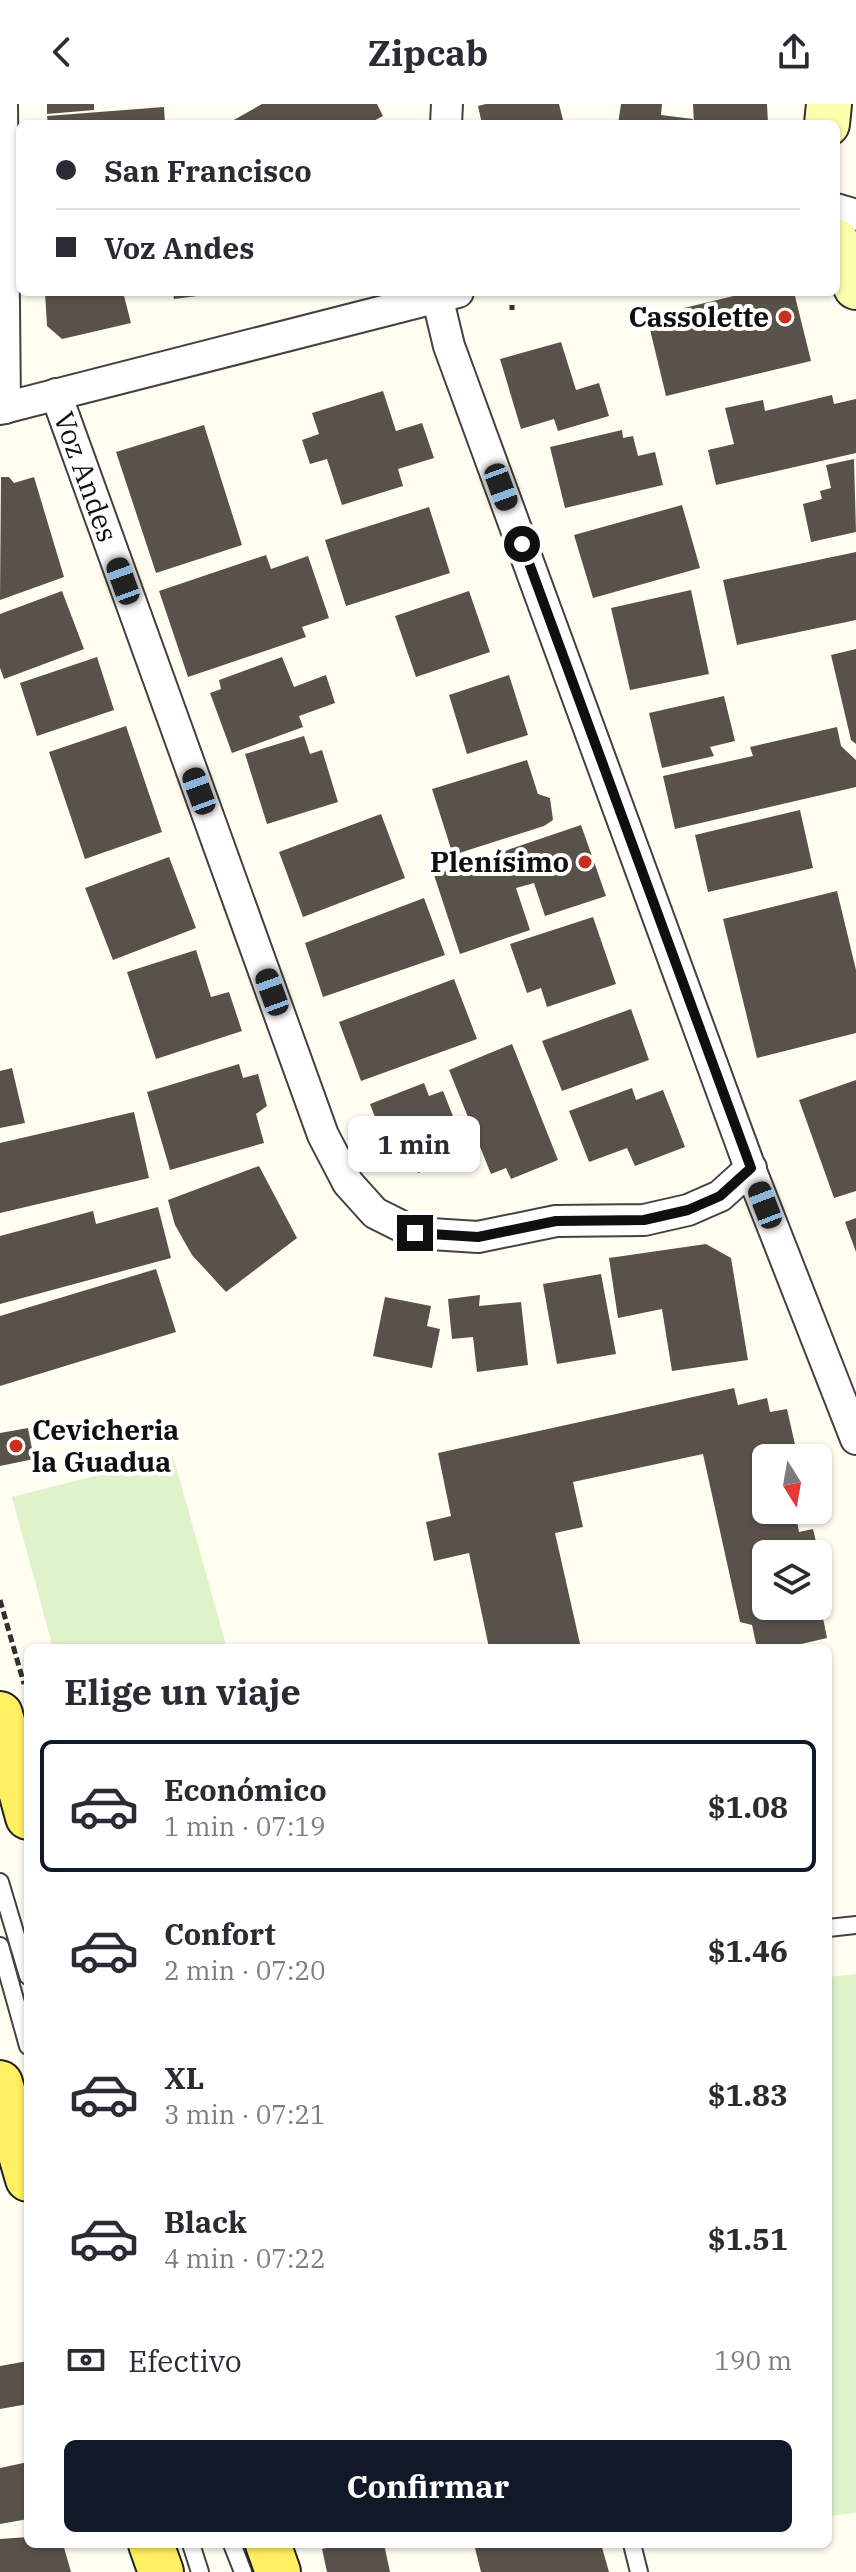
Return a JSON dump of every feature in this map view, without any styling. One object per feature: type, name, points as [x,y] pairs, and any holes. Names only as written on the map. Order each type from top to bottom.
[{"type":"main road","points":[[12,1700],[24,1788]]},
{"type":"main road","points":[[0,2083],[20,2172]]},
{"type":"main road","points":[[152,2548],[161,2572]]},
{"type":"main road","points":[[269,2548],[278,2572]]},
{"type":"street","points":[[2,104],[2,409],[435,296]]},
{"type":"street","points":[[840,250],[856,287]]},
{"type":"street","points":[[443,296],[449,346],[751,1168],[856,1439]]},
{"type":"street","name":"Voz Andes","points":[[56,394],[323,1135],[348,1183],[375,1213],[415,1233],[478,1237],[556,1221],[644,1220],[688,1210],[720,1196],[751,1168]]},
{"type":"lane","points":[[0,1882],[24,1963]]},
{"type":"lane","points":[[832,1928],[856,1925]]},
{"type":"lane","points":[[0,1946],[24,2032]]},
{"type":"lane","points":[[192,2548],[200,2572]]},
{"type":"lane","points":[[234,2548],[243,2572]]},
{"type":"lane","points":[[633,2548],[639,2572]]},
{"type":"path","points":[[0,1600],[12,1700]]},
{"type":"green space","points":[[173,1456],[226,1644],[52,1644],[12,1497]]},
{"type":"green space","points":[[856,1974],[856,2513],[832,2516],[832,1977]]},
{"type":"building","points":[[47,104],[94,104],[94,110],[47,114]]},
{"type":"building","points":[[262,104],[377,104],[383,116],[376,120],[234,120]]},
{"type":"building","points":[[559,104],[563,120],[481,120],[478,106]]},
{"type":"building","points":[[621,104],[662,104],[661,115],[693,119],[693,120],[619,120]]},
{"type":"building","points":[[693,104],[767,104],[768,120],[694,120]]},
{"type":"building","points":[[164,107],[165,120],[48,120],[47,116]]},
{"type":"building","points":[[45,296],[124,296],[131,323],[62,339],[47,326]]},
{"type":"building","points":[[734,296],[795,296],[811,361],[666,396],[647,317]]},
{"type":"building","points":[[561,342],[576,390],[599,383],[609,416],[558,431],[554,419],[521,429],[500,359]]},
{"type":"building","points":[[383,391],[396,431],[422,423],[434,458],[398,469],[403,486],[342,505],[327,459],[310,464],[302,440],[319,434],[312,413]]},
{"type":"building","points":[[832,395],[834,404],[856,399],[856,453],[716,485],[708,450],[734,444],[725,408],[763,400],[765,411]]},
{"type":"building","points":[[204,425],[242,545],[156,573],[116,452]]},
{"type":"building","points":[[622,430],[623,438],[633,436],[638,456],[655,452],[663,485],[565,508],[550,447]]},
{"type":"building","points":[[854,459],[856,532],[811,542],[803,504],[822,499],[820,491],[831,488],[826,465]]},
{"type":"building","points":[[1,477],[9,477],[14,483],[34,477],[64,577],[0,600]]},
{"type":"building","points":[[682,505],[700,568],[593,598],[574,535]]},
{"type":"building","points":[[429,507],[450,573],[346,606],[325,540]]},
{"type":"building","points":[[856,552],[856,620],[737,645],[723,580]]},
{"type":"building","points":[[266,555],[271,569],[308,556],[329,618],[302,627],[306,637],[188,677],[159,591]]},
{"type":"building","points":[[691,590],[709,674],[630,690],[611,608]]},
{"type":"building","points":[[62,591],[84,649],[4,679],[0,668],[0,614]]},
{"type":"building","points":[[469,591],[490,652],[416,677],[395,616]]},
{"type":"building","points":[[856,649],[856,744],[851,740],[831,655]]},
{"type":"building","points":[[97,657],[114,710],[37,736],[20,683]]},
{"type":"building","points":[[282,657],[294,687],[326,675],[335,703],[299,716],[303,727],[232,753],[210,693],[221,689],[219,680]]},
{"type":"building","points":[[509,675],[528,735],[467,754],[449,695]]},
{"type":"building","points":[[724,696],[735,741],[710,747],[714,756],[662,768],[649,713]]},
{"type":"building","points":[[126,726],[162,832],[85,859],[49,752]]},
{"type":"building","points":[[837,727],[841,746],[856,760],[856,787],[675,829],[663,776],[753,756],[750,747]]},
{"type":"building","points":[[304,736],[310,754],[322,750],[338,802],[267,824],[245,754]]},
{"type":"building","points":[[527,760],[538,794],[550,798],[553,820],[544,826],[453,855],[432,789]]},
{"type":"building","points":[[800,810],[813,868],[708,892],[695,835]]},
{"type":"building","points":[[381,814],[405,878],[303,917],[279,852]]},
{"type":"building","points":[[581,825],[606,896],[545,916],[534,883],[516,888],[530,930],[460,954],[434,875]]},
{"type":"building","points":[[169,857],[196,928],[113,960],[85,888]]},
{"type":"building","points":[[837,891],[856,970],[856,1033],[757,1058],[723,919]]},
{"type":"building","points":[[424,898],[445,955],[323,997],[305,943]]},
{"type":"building","points":[[593,917],[616,984],[547,1007],[541,988],[527,993],[510,944]]},
{"type":"building","points":[[196,950],[211,997],[229,992],[242,1031],[156,1059],[127,972]]},
{"type":"building","points":[[454,979],[477,1039],[361,1081],[339,1022]]},
{"type":"building","points":[[631,1009],[649,1060],[562,1091],[542,1041]]},
{"type":"building","points":[[512,1044],[558,1160],[511,1179],[506,1168],[491,1174],[449,1070]]},
{"type":"building","points":[[239,1064],[243,1078],[258,1074],[267,1106],[256,1114],[264,1143],[170,1170],[147,1092]]},
{"type":"building","points":[[12,1068],[25,1123],[0,1128],[0,1071]]},
{"type":"building","points":[[856,1080],[856,1191],[834,1198],[799,1100]]},
{"type":"building","points":[[424,1083],[429,1096],[443,1091],[468,1154],[418,1173],[413,1161],[394,1168],[370,1104]]},
{"type":"building","points":[[632,1088],[636,1100],[663,1090],[685,1147],[635,1166],[627,1148],[589,1162],[569,1111]]},
{"type":"building","points":[[134,1112],[149,1178],[0,1213],[0,1143]]},
{"type":"building","points":[[259,1166],[297,1238],[226,1292],[192,1255],[175,1225],[168,1200]]},
{"type":"building","points":[[158,1207],[171,1258],[0,1304],[0,1236],[93,1211],[96,1224]]},
{"type":"building","points":[[856,1218],[856,1252],[845,1222]]},
{"type":"building","points":[[706,1244],[731,1258],[748,1360],[672,1371],[662,1309],[618,1318],[609,1258]]},
{"type":"building","points":[[156,1269],[176,1332],[0,1386],[0,1316]]},
{"type":"building","points":[[601,1274],[616,1354],[557,1364],[543,1284]]},
{"type":"building","points":[[480,1295],[479,1306],[521,1302],[528,1365],[477,1372],[473,1337],[452,1339],[448,1299]]},
{"type":"building","points":[[385,1297],[431,1306],[427,1326],[440,1329],[432,1368],[373,1356]]},
{"type":"building","points":[[734,1388],[738,1405],[767,1398],[770,1412],[787,1409],[795,1444],[752,1444],[752,1524],[798,1524],[799,1532],[813,1529],[816,1540],[752,1540],[752,1620],[823,1620],[827,1638],[801,1644],[756,1644],[752,1625],[740,1622],[703,1454],[573,1482],[583,1527],[555,1533],[580,1644],[488,1644],[469,1553],[434,1561],[426,1522],[451,1516],[438,1453]]},
{"type":"building","name":"Cevicheria la Guadua","points":[[28,1428],[34,1459],[0,1466],[0,1433]]},
{"type":"building","points":[[24,2362],[24,2405],[0,2409],[0,2366]]},
{"type":"building","points":[[24,2463],[24,2520],[0,2524],[0,2468]]},
{"type":"building","points":[[24,2537],[24,2548],[64,2548],[71,2572],[0,2572],[0,2539]]},
{"type":"building","points":[[385,2548],[390,2572],[327,2572],[322,2549]]},
{"type":"building","points":[[475,2548],[602,2548],[609,2572],[481,2572]]},
{"type":"place","name":"Cassolette","points":[[785,317]]},
{"type":"place","name":"Plenísimo","points":[[585,862]]},
{"type":"place","name":"Cevicheria la Guadua","points":[[16,1446]]},
{"type":"route","points":[[415,1233],[478,1237],[556,1221],[644,1220],[688,1210],[720,1196],[751,1168],[522,544]]}]
